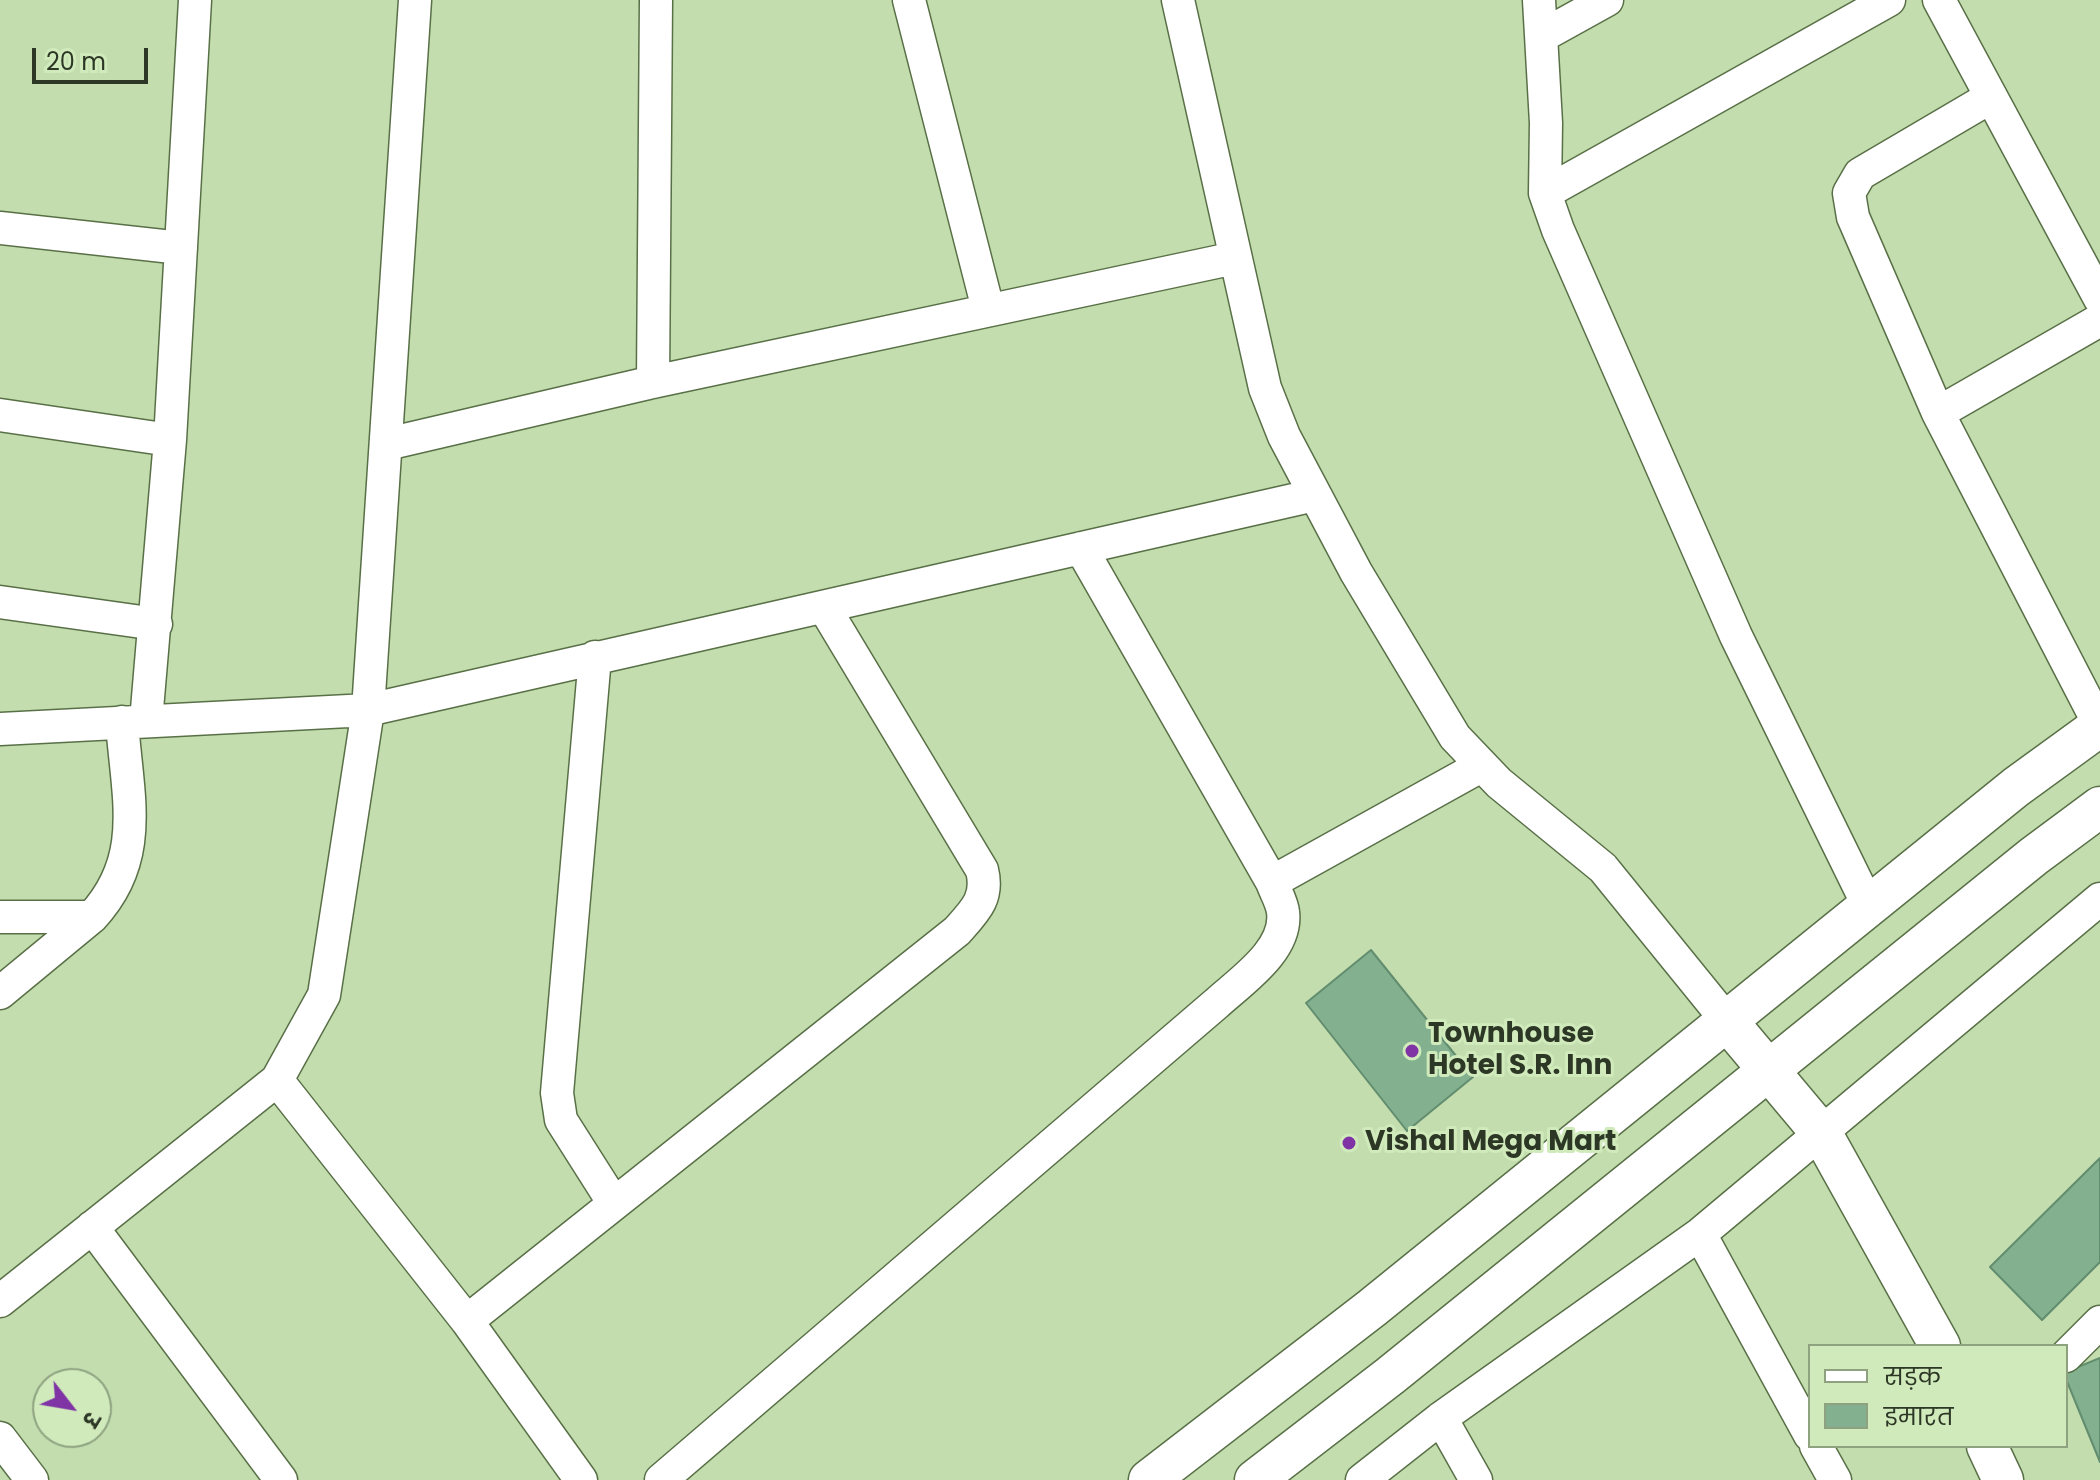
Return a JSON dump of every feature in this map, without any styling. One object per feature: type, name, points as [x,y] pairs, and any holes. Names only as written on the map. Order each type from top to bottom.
[{"type":"street","points":[[0,993],[92,917],[109,899],[123,873],[130,846],[134,722],[156,624],[170,440],[195,0]]},
{"type":"street","points":[[0,1301],[277,1080],[324,995],[368,710],[415,0]]},
{"type":"street","points":[[653,382],[656,0]]},
{"type":"street","points":[[909,0],[988,309]]},
{"type":"street","points":[[1178,0],[1265,388],[1284,436],[1356,572],[1455,737],[1481,766],[1603,868],[1822,1134],[1939,1344]]},
{"type":"street","points":[[1539,0],[1545,193],[1558,230],[1736,636],[1869,907]]},
{"type":"street","points":[[1542,36],[1607,0]]},
{"type":"street","points":[[1545,193],[1889,0]]},
{"type":"street","points":[[1939,0],[2100,299]]},
{"type":"street","points":[[1149,1480],[1372,1308],[2016,787],[2100,726],[1938,413],[1853,217],[1849,193],[1860,174],[1991,97]]},
{"type":"street","points":[[0,228],[181,248]]},
{"type":"street","points":[[387,444],[653,382],[1235,258]]},
{"type":"street","points":[[1938,413],[2100,320]]},
{"type":"street","points":[[0,415],[170,440]]},
{"type":"street","points":[[0,729],[368,710],[1315,495]]},
{"type":"street","points":[[661,1480],[1266,958],[1279,936],[1284,913],[1272,882],[1081,548]]},
{"type":"street","points":[[0,602],[156,624]]},
{"type":"street","points":[[467,1321],[957,931],[978,909],[987,888],[982,870],[824,607]]},
{"type":"street","points":[[595,657],[557,1093],[561,1120],[613,1202]]},
{"type":"street","points":[[1272,882],[1481,766]]},
{"type":"street","points":[[1255,1480],[1390,1376],[2034,856],[2100,807]]},
{"type":"street","points":[[1362,1480],[1441,1418],[1700,1234],[2100,899]]},
{"type":"street","points":[[0,917],[92,917]]},
{"type":"street","points":[[277,1080],[467,1321],[581,1480]]},
{"type":"street","points":[[92,1227],[281,1480]]},
{"type":"street","points":[[1700,1234],[1808,1431]]},
{"type":"street","points":[[2068,1354],[2100,1322]]},
{"type":"street","points":[[1441,1418],[1476,1480]]},
{"type":"street","points":[[0,1438],[32,1480]]},
{"type":"street","points":[[1817,1448],[1835,1480]]},
{"type":"street","points":[[1988,1448],[2003,1480]]},
{"type":"building","points":[[1371,950],[1473,1077],[1407,1131],[1306,1003]]},
{"type":"building","points":[[2100,1158],[2100,1262],[2042,1320],[1990,1267]]},
{"type":"building","points":[[2100,1358],[2100,1462],[2068,1384],[2068,1371]]},
{"type":"place","name":"Townhouse Hotel S.R. Inn","points":[[1412,1051]]},
{"type":"place","name":"Vishal Mega Mart","points":[[1349,1143]]}]
